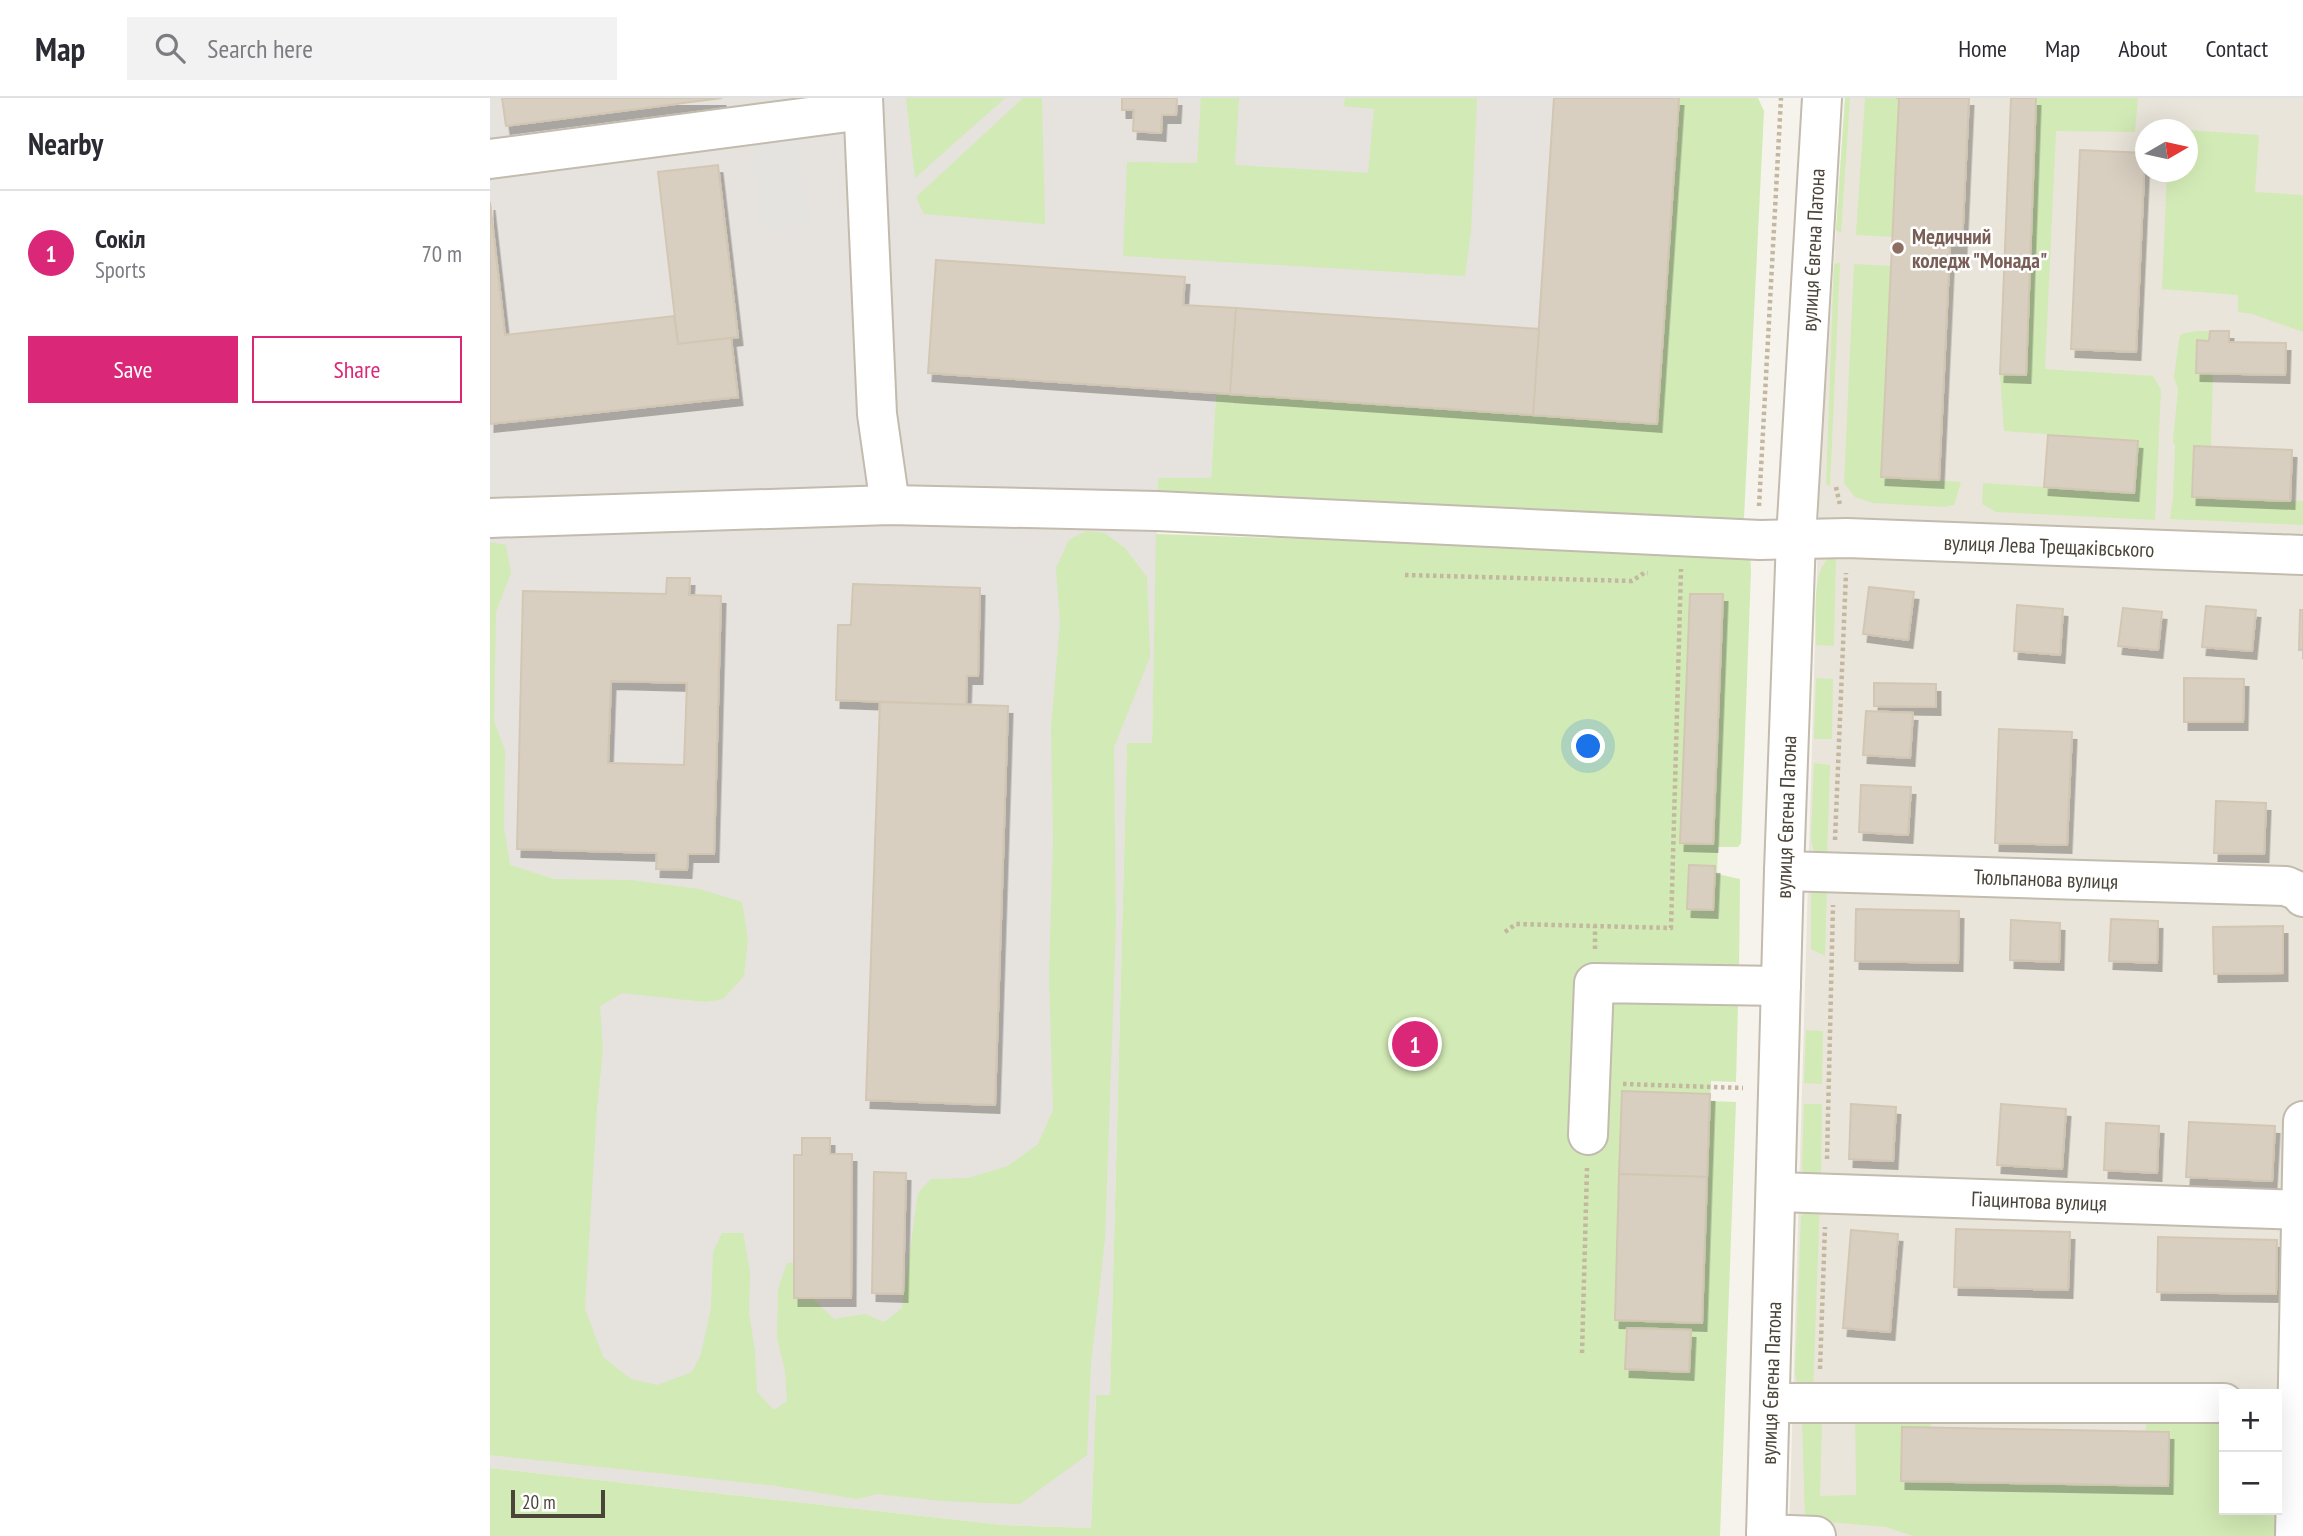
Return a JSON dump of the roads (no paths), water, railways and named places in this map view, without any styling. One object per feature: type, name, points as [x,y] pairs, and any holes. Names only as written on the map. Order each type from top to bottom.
[{"type":"street","name":"вулиця Євгена Патона","points":[[1766,1535],[1796,538],[1822,98]]},
{"type":"street","points":[[490,159],[863,104],[877,414],[890,505]]},
{"type":"street","name":"вулиця Лева Трещаківського","points":[[490,518],[890,505],[1157,511],[1681,555],[1760,540],[1847,538],[2303,555]]},
{"type":"street","name":"Тюльпанова вулиця","points":[[1784,871],[2286,886],[2302,893],[2303,897]]},
{"type":"street","points":[[1588,1135],[1594,983],[1781,986]]},
{"type":"street","points":[[2295,1536],[2288,1403],[2301,1210],[2303,1121]]},
{"type":"street","name":"Гіацинтова вулиця","points":[[1777,1192],[2301,1210]]},
{"type":"street","points":[[1770,1403],[2219,1403]]},
{"type":"street","points":[[1766,1535],[1816,1536]]},
{"type":"place","name":"Медичний коледж \"Монада\"","points":[[1898,248]]},
{"type":"place","name":"Сокіл","points":[[1415,1044]]}]
